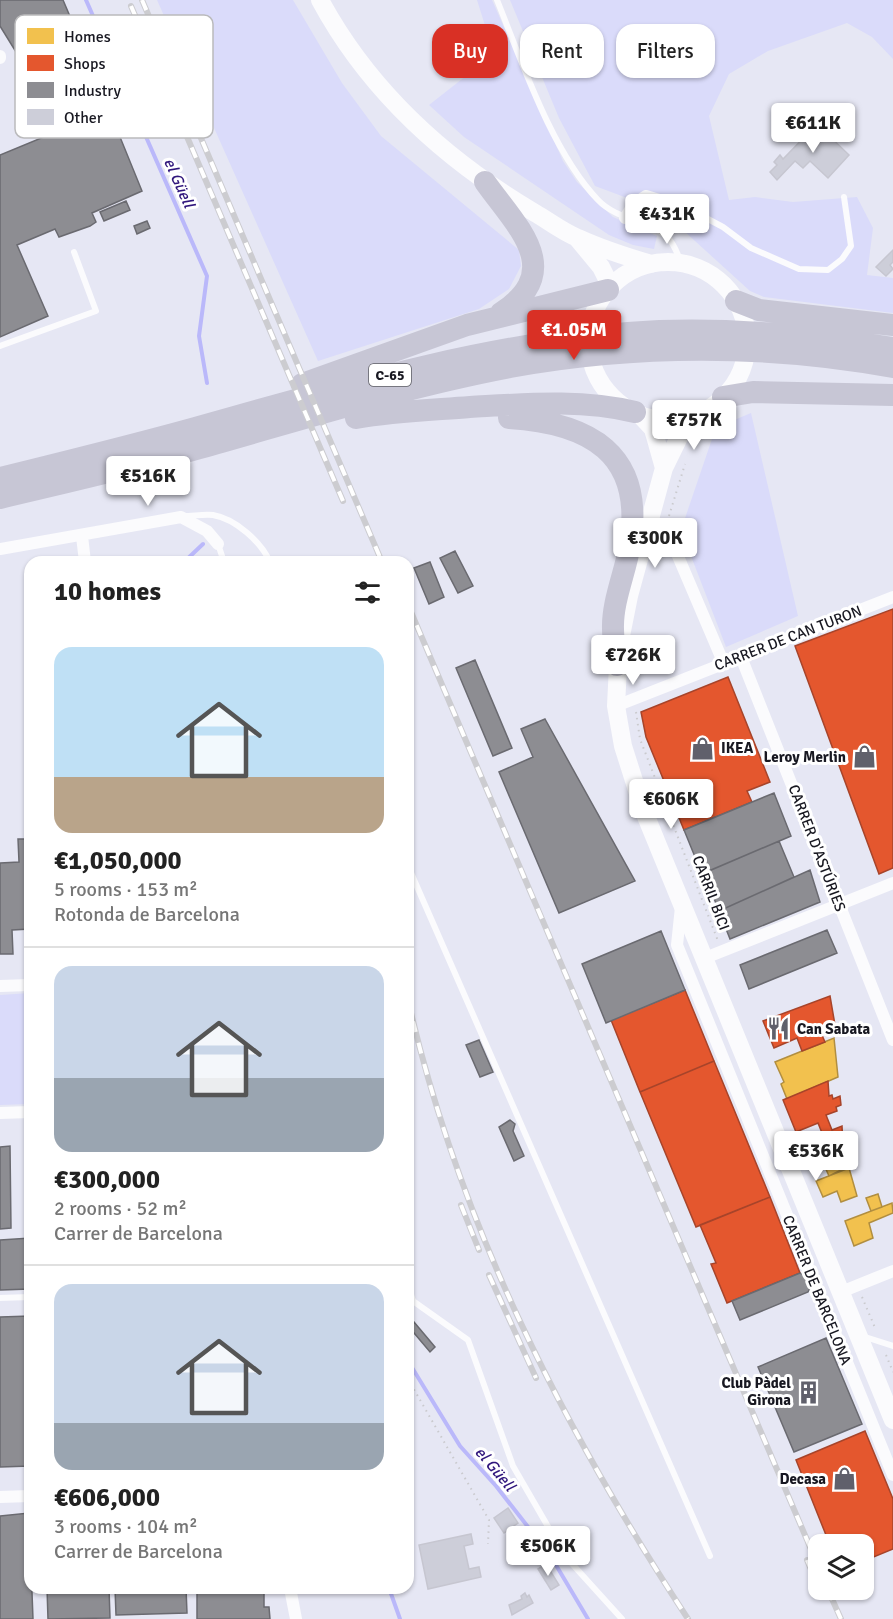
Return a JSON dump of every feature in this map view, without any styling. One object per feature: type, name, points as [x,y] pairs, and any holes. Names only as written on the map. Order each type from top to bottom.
[{"type":"highway","points":[[0,498],[161,448],[204,416],[256,421],[338,398],[494,318],[521,297],[530,284],[535,266],[532,250],[524,233],[485,182]]},
{"type":"highway","points":[[494,318],[610,289]]},
{"type":"highway","points":[[736,301],[759,310],[893,325]]},
{"type":"highway","name":"C-65","points":[[795,345],[893,366]]},
{"type":"highway","name":"C-65","points":[[256,421],[449,369],[513,367],[638,352],[795,345],[893,348]]},
{"type":"highway","points":[[725,403],[753,392],[893,395]]},
{"type":"highway","points":[[338,398],[385,412],[603,405],[637,414]]},
{"type":"highway","points":[[445,409],[490,417],[564,425],[592,438],[617,463],[633,500],[630,544],[612,627],[617,665]]},
{"type":"highway","points":[[0,478],[161,448],[219,451],[256,421]]},
{"type":"main road","points":[[320,0],[343,38],[380,86],[425,133],[485,182],[577,238],[651,264],[682,264],[715,278],[736,301],[745,325],[746,351],[738,378],[725,403],[711,408],[694,423],[661,420],[637,414]]},
{"type":"main road","points":[[577,238],[601,267],[610,289]]},
{"type":"main road","points":[[651,264],[632,272],[610,289],[597,307],[591,325],[591,355],[598,376],[607,390],[652,429],[664,468]]},
{"type":"main road","name":"CARRER DE BARCELONA","points":[[694,423],[664,468],[629,597],[617,665],[616,706],[623,746],[643,809],[682,903],[713,955],[848,1289],[859,1335],[893,1420]]},
{"type":"street","points":[[625,218],[634,204],[646,196],[689,209]]},
{"type":"street","points":[[0,549],[181,517],[207,531],[218,544]]},
{"type":"street","points":[[666,528],[724,664]]},
{"type":"street","points":[[82,536],[84,556]]},
{"type":"street","name":"CARRER DE CAN TURON","points":[[616,706],[893,597]]},
{"type":"street","name":"CARRER D'ASTÚRIES","points":[[741,657],[893,1040]]},
{"type":"street","points":[[713,955],[893,883]]},
{"type":"street","name":"CARRER DE BARCELONA","points":[[682,903],[677,945],[893,1475]]},
{"type":"street","points":[[0,986],[24,986]]},
{"type":"street","points":[[0,1113],[24,1112]]},
{"type":"street","points":[[848,1289],[893,1270]]},
{"type":"street","points":[[0,1497],[24,1496]]},
{"type":"street","points":[[291,1594],[296,1619]]},
{"type":"lane","points":[[497,0],[543,109],[570,163],[599,201],[612,213],[667,236],[682,264]]},
{"type":"lane","points":[[689,209],[723,227],[760,252],[799,269],[828,270],[842,259],[851,246],[844,197]]},
{"type":"lane","points":[[0,346],[96,311],[74,252]]},
{"type":"lane","points":[[181,517],[213,515],[237,524],[267,556]]},
{"type":"lane","points":[[218,544],[222,556]]},
{"type":"lane","points":[[414,880],[710,1556]]},
{"type":"lane","points":[[0,1298],[24,1297]]},
{"type":"lane","points":[[414,1302],[468,1340],[513,1466],[564,1556],[622,1619]]},
{"type":"lane","points":[[859,1335],[893,1346]]},
{"type":"path","points":[[694,423],[725,403]]},
{"type":"path","points":[[656,561],[686,459]]},
{"type":"path","name":"CARRIL BICI","points":[[635,699],[640,740],[713,955]]},
{"type":"path","points":[[848,1289],[860,1292],[893,1372]]},
{"type":"path","points":[[414,1389],[489,1520],[488,1544]]},
{"type":"shaded area","points":[[157,0],[293,0],[342,83],[381,136],[519,250],[521,266],[509,289],[479,309],[318,361],[213,126],[213,15],[164,15]]},
{"type":"shaded area","points":[[477,0],[492,0],[503,24],[485,24]]},
{"type":"shaded area","points":[[510,0],[893,0],[893,59],[872,37],[847,23],[768,51],[729,74],[709,116],[729,200],[755,197],[793,202],[857,197],[873,228],[867,275],[893,278],[893,313],[764,297],[750,291],[662,211],[595,186],[559,118],[542,78],[604,78],[604,24],[520,24]]},
{"type":"shaded area","points":[[508,36],[520,63],[520,78],[526,78],[563,161],[577,182],[613,217],[657,236],[654,249],[633,245],[609,235],[464,137],[429,105],[463,78],[508,78]]},
{"type":"shaded area","points":[[751,413],[798,616],[726,647],[681,530],[713,436],[732,421]]},
{"type":"shaded area","points":[[24,993],[24,1104],[0,1105],[0,995]]},
{"type":"building: Homes","points":[[834,1038],[838,1077],[787,1099],[781,1084],[784,1082],[775,1062]]},
{"type":"building: Homes","points":[[834,1151],[843,1169],[829,1176],[821,1158]]},
{"type":"building: Homes","points":[[849,1168],[857,1196],[841,1202],[837,1191],[823,1197],[816,1181]]},
{"type":"building: Homes","points":[[878,1194],[882,1207],[871,1211],[866,1198]]},
{"type":"building: Homes","points":[[892,1203],[893,1213],[869,1223],[873,1238],[854,1246],[845,1221]]},
{"type":"building: Shops","name":"Leroy Merlin","points":[[893,609],[893,868],[879,874],[795,646]]},
{"type":"building: Shops","name":"IKEA","points":[[728,677],[770,782],[747,791],[752,802],[684,830],[646,737],[641,712]]},
{"type":"building: Shops","points":[[685,990],[714,1061],[640,1092],[611,1020]]},
{"type":"building: Shops","points":[[830,996],[835,1025],[814,1031],[816,1035],[821,1033],[825,1042],[802,1051],[797,1038],[774,1048],[763,1021]]},
{"type":"building: Shops","points":[[714,1061],[770,1197],[696,1227],[640,1092]]},
{"type":"building: Shops","points":[[828,1081],[829,1096],[832,1095],[833,1099],[840,1096],[841,1105],[836,1107],[837,1111],[826,1115],[832,1130],[842,1126],[843,1146],[830,1153],[818,1123],[796,1132],[783,1100]]},
{"type":"building: Shops","points":[[770,1197],[800,1273],[727,1303],[711,1264],[716,1263],[700,1225]]},
{"type":"building: Shops","name":"Decasa","points":[[865,1431],[893,1499],[893,1549],[874,1557],[874,1534],[826,1534],[796,1460]]},
{"type":"building: Industry","points":[[0,0],[63,0],[69,15],[15,15],[15,50],[0,26]]},
{"type":"building: Industry","points":[[41,138],[120,138],[142,191],[92,213],[96,222],[90,226],[59,237],[55,229],[17,245],[48,316],[0,337],[0,155]]},
{"type":"building: Industry","points":[[126,201],[130,210],[104,221],[100,212]]},
{"type":"building: Industry","points":[[147,221],[150,228],[137,234],[134,226]]},
{"type":"building: Industry","points":[[455,551],[473,586],[458,593],[440,558]]},
{"type":"building: Industry","points":[[430,562],[444,597],[429,604],[414,568]]},
{"type":"building: Industry","points":[[475,660],[512,748],[493,756],[456,668]]},
{"type":"building: Industry","points":[[545,719],[635,881],[559,913],[499,772],[533,757],[521,729]]},
{"type":"building: Industry","points":[[774,793],[791,836],[702,874],[684,830]]},
{"type":"building: Industry","points":[[18,839],[24,839],[24,929],[12,930],[13,954],[0,954],[0,863],[19,862]]},
{"type":"building: Industry","points":[[779,841],[794,877],[719,911],[704,873]]},
{"type":"building: Industry","points":[[810,870],[820,902],[730,939],[719,911]]},
{"type":"building: Industry","points":[[827,930],[837,953],[749,989],[740,965]]},
{"type":"building: Industry","points":[[661,931],[685,990],[606,1023],[582,964]]},
{"type":"building: Industry","points":[[479,1040],[493,1072],[480,1077],[466,1045]]},
{"type":"building: Industry","points":[[510,1120],[515,1124],[513,1131],[524,1156],[514,1161],[499,1127]]},
{"type":"building: Industry","points":[[10,1146],[11,1228],[0,1229],[0,1147]]},
{"type":"building: Industry","points":[[24,1238],[24,1289],[0,1290],[0,1240]]},
{"type":"building: Industry","points":[[800,1273],[804,1275],[810,1288],[808,1292],[740,1320],[732,1301]]},
{"type":"building: Industry","points":[[24,1316],[24,1466],[0,1467],[0,1317]]},
{"type":"building: Industry","points":[[414,1322],[435,1347],[430,1352],[414,1333]]},
{"type":"building: Industry","name":"Club Pàdel Girona","points":[[826,1338],[862,1424],[794,1452],[758,1367]]},
{"type":"building: Industry","points":[[24,1514],[24,1594],[32,1594],[33,1619],[0,1619],[0,1516]]},
{"type":"building: Industry","points":[[47,1594],[109,1594],[110,1618],[48,1619]]},
{"type":"building: Industry","points":[[115,1594],[186,1594],[187,1613],[116,1615]]},
{"type":"building: Industry","points":[[197,1594],[264,1594],[264,1607],[269,1607],[270,1619],[197,1619]]},
{"type":"building: Other","points":[[817,124],[849,155],[828,178],[810,161],[803,168],[795,161],[777,180],[770,172],[777,165],[774,162],[780,155],[783,159]]},
{"type":"building: Other","points":[[893,250],[893,262],[890,265],[893,269],[886,276],[876,267]]},
{"type":"building: Other","points":[[508,1508],[518,1523],[504,1533],[494,1518]]},
{"type":"building: Other","points":[[471,1534],[473,1544],[464,1546],[469,1569],[479,1567],[481,1577],[428,1589],[419,1545]]},
{"type":"building: Other","points":[[546,1564],[559,1585],[551,1590],[538,1569]]},
{"type":"building: Other","points":[[525,1593],[527,1597],[529,1595],[533,1603],[512,1615],[509,1605],[522,1599],[521,1596]]},
{"type":"waterway","name":"el Güell","points":[[86,0],[93,15]]},
{"type":"waterway","name":"el Güell","points":[[146,138],[207,276],[199,336],[207,383]]},
{"type":"waterway","name":"el Güell","points":[[190,556],[203,544]]},
{"type":"waterway","name":"el Güell","points":[[414,1371],[460,1446],[496,1486],[550,1555],[588,1619]]},
{"type":"waterway","points":[[391,1594],[400,1619]]},
{"type":"railway","points":[[142,0],[148,15]]},
{"type":"railway","points":[[131,6],[135,15]]},
{"type":"railway","points":[[188,138],[343,501]]},
{"type":"railway","points":[[201,138],[379,556]]},
{"type":"railway","points":[[414,619],[808,1542]]},
{"type":"railway","points":[[414,1023],[430,1083],[456,1164],[486,1244],[520,1322],[599,1473],[642,1547],[688,1619]]},
{"type":"railway","points":[[461,1205],[479,1250]]},
{"type":"railway","points":[[489,1275],[536,1378]]},
{"type":"railway","points":[[832,1600],[841,1619]]},
{"type":"place","name":"IKEA","points":[[703,748]]},
{"type":"place","name":"Leroy Merlin","points":[[864,757]]},
{"type":"place","name":"Can Sabata","points":[[779,1029]]},
{"type":"place","name":"Club Pàdel Girona","points":[[809,1392]]},
{"type":"place","name":"Decasa","points":[[844,1479]]}]
